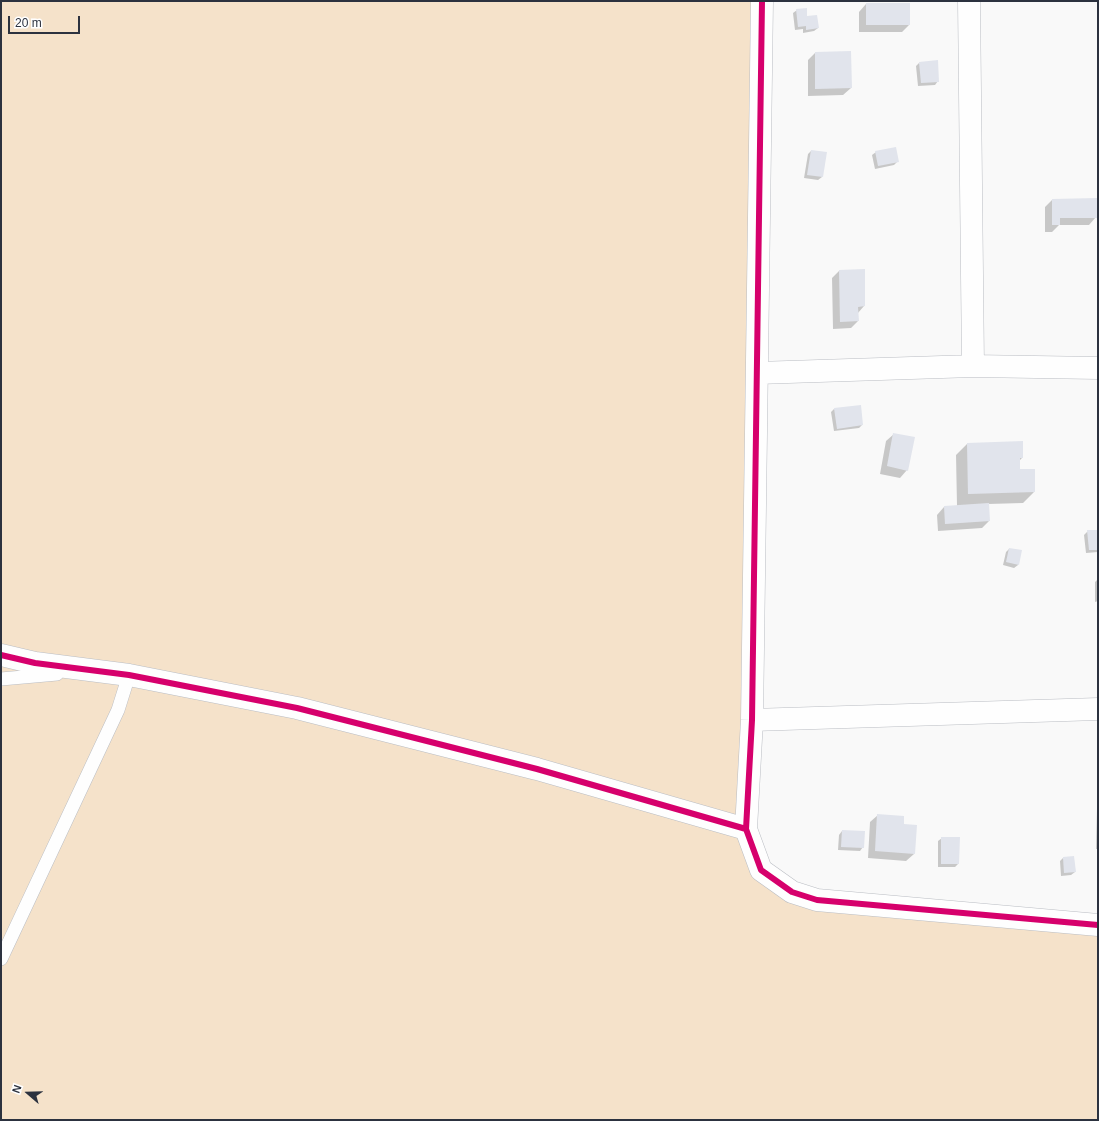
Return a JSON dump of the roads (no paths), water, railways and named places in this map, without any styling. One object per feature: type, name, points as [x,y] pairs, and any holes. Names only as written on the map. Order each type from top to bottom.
[{"type":"street","points":[[762,1],[752,720],[746,829],[761,870],[792,892],[817,900],[1095,926]]},
{"type":"street","points":[[969,1],[973,366]]},
{"type":"street","points":[[757,373],[973,366],[1098,368]]},
{"type":"street","points":[[1,655],[35,663],[129,675],[297,708],[537,769],[746,829]]},
{"type":"street","points":[[752,720],[1098,709]]},
{"type":"lane","points":[[1,679],[47,674],[129,675],[118,710],[1,959]]}]
